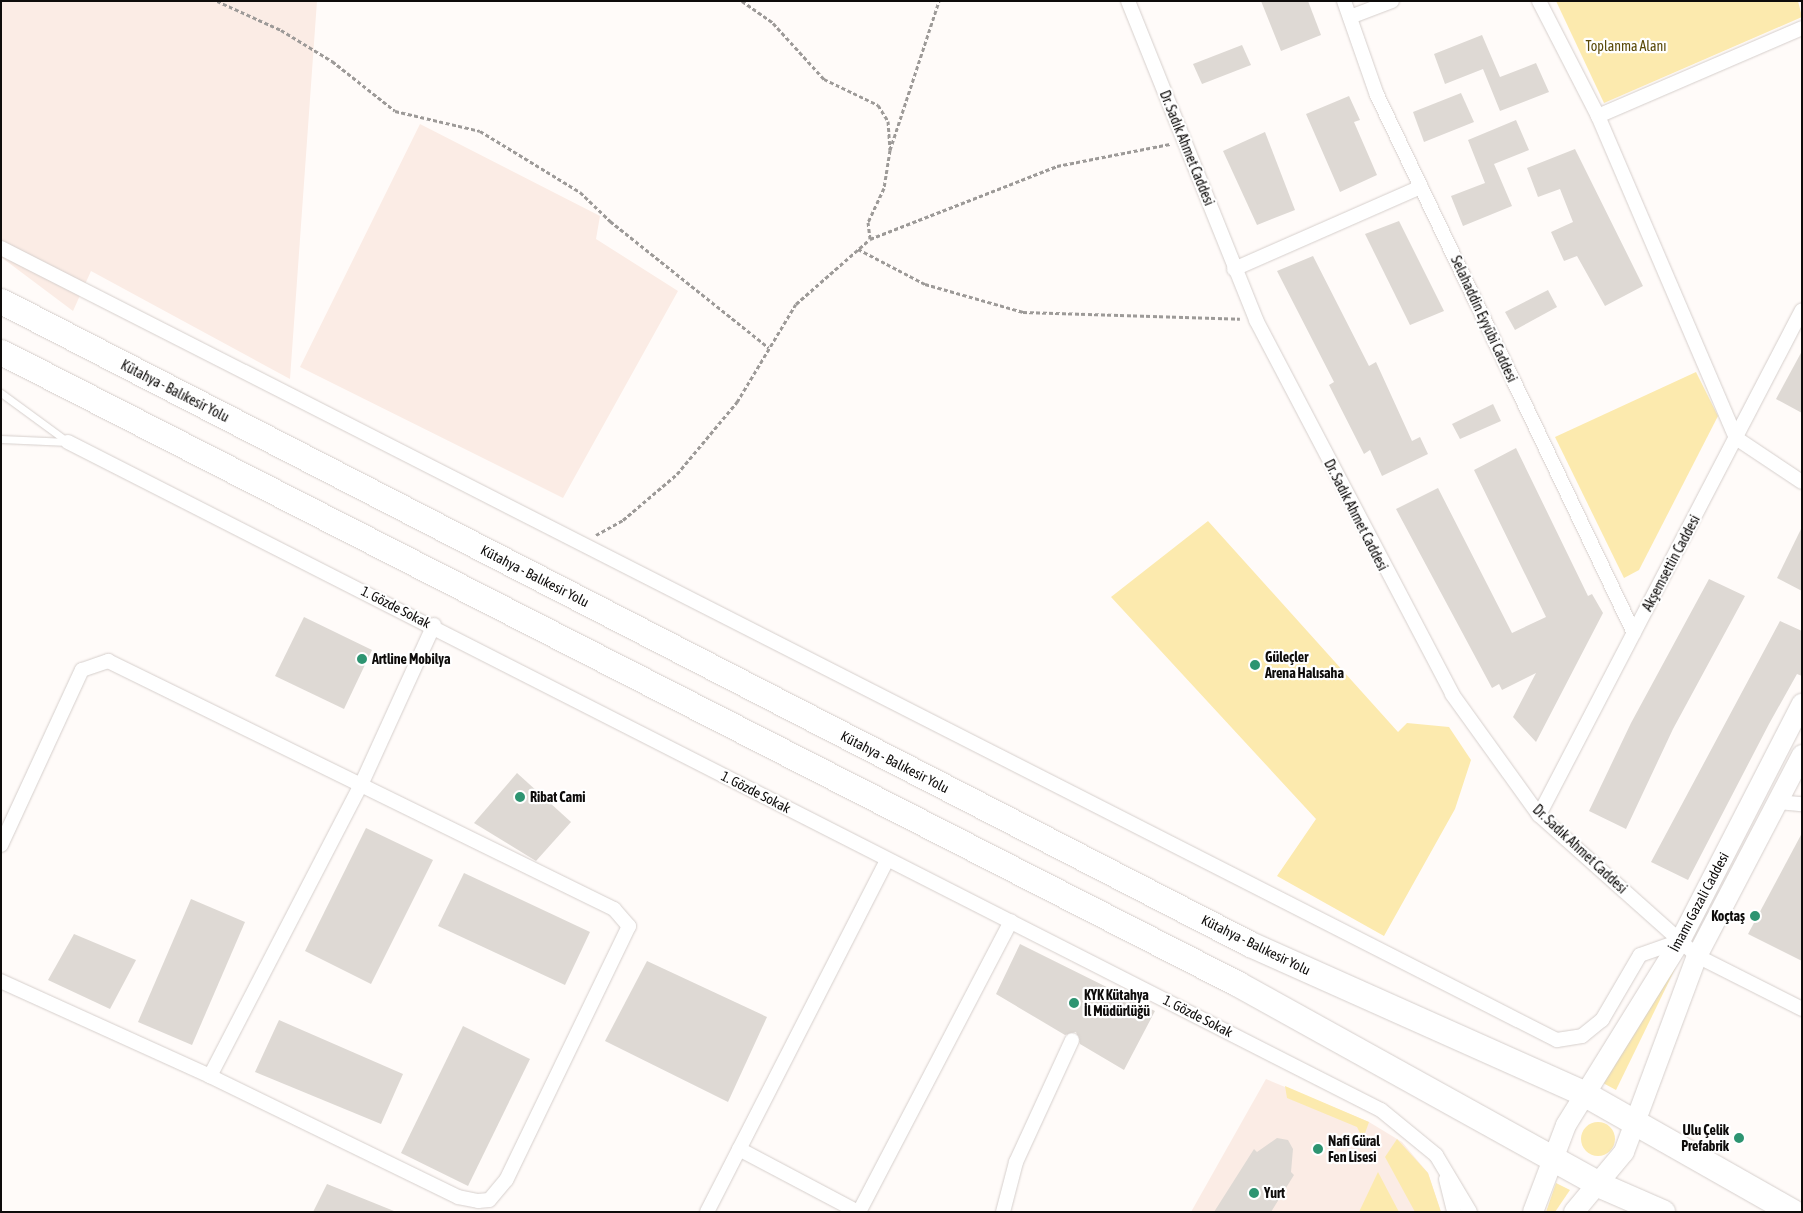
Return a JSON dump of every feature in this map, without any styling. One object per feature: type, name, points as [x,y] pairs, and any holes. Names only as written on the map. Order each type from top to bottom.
[{"type":"highway","name":"Kütahya - Balıkesir Yolu","points":[[1,301],[1250,944],[1585,1094],[1793,1212]]},
{"type":"highway","points":[[1,352],[1238,984],[1600,1185],[1662,1212]]},
{"type":"main road","name":"İmamı Gazali Caddesi","points":[[1533,1212],[1551,1157],[1585,1094],[1680,940],[1802,704]]},
{"type":"main road","name":"İmamı Gazali Caddesi","points":[[1574,1212],[1600,1185],[1624,1152],[1697,956],[1777,802],[1796,782],[1802,755]]},
{"type":"street","name":"Dr. Sadık Ahmet Caddesi","points":[[1128,1],[1256,320],[1452,694],[1539,815],[1697,956],[1802,1009]]},
{"type":"street","name":"Selahaddin Eyyübi Caddesi","points":[[1344,1],[1377,94],[1634,633]]},
{"type":"street","points":[[1350,17],[1392,1]]},
{"type":"street","points":[[1539,1],[1598,116],[1736,438],[1802,482]]},
{"type":"street","points":[[1598,116],[1802,28]]},
{"type":"street","points":[[1234,269],[1421,187]]},
{"type":"street","points":[[1,248],[1557,1040],[1582,1036],[1602,1020],[1640,955],[1680,940]]},
{"type":"street","name":"Akşemsettin Caddesi","points":[[1539,815],[1802,310]]},
{"type":"street","name":"1. Gözde Sokak","points":[[68,442],[434,625],[886,860],[1011,920],[1381,1110],[1436,1155]]},
{"type":"street","points":[[210,1076],[361,786],[434,625]]},
{"type":"street","points":[[1,845],[82,670],[97,663],[123,666],[626,918],[629,926],[624,943],[506,1180],[489,1200],[458,1197],[210,1076],[1,981]]},
{"type":"street","points":[[1777,802],[1802,804]]},
{"type":"street","points":[[707,1212],[886,860]]},
{"type":"street","points":[[739,1150],[859,1212],[1011,920]]},
{"type":"street","points":[[1003,1212],[1016,1162],[1072,1040]]},
{"type":"street","points":[[1436,1155],[1454,1212]]},
{"type":"street","points":[[1436,1155],[1470,1212]]},
{"type":"lane","points":[[1,392],[68,442]]},
{"type":"lane","points":[[1,439],[68,442]]},
{"type":"path","points":[[217,1],[281,30],[323,56],[395,111],[480,132],[580,192],[610,221],[769,348]]},
{"type":"path","points":[[742,1],[773,23],[824,79],[878,104],[888,120],[890,150]]},
{"type":"path","points":[[870,239],[868,222],[884,188],[890,150],[938,1]]},
{"type":"path","points":[[581,544],[622,520],[677,474],[737,402],[796,304],[870,239],[1057,166],[1184,141]]},
{"type":"path","points":[[858,249],[925,284],[1023,312],[1256,320]]},
{"type":"shaded area","points":[[1,1],[317,1],[290,379],[91,271],[73,311],[1,257]]},
{"type":"shaded area","points":[[420,124],[600,216],[596,239],[678,291],[563,498],[300,367]]},
{"type":"shaded area","name":"Nafi Güral Fen Lisesi","points":[[1266,1079],[1369,1122],[1402,1142],[1428,1173],[1441,1212],[1191,1212]]},
{"type":"green space","name":"Toplanma Alanı","points":[[1556,1],[1798,1],[1802,17],[1604,103]]},
{"type":"green space","points":[[1696,372],[1718,416],[1639,570],[1624,578],[1555,437]]},
{"type":"green space","name":"Güleçler Arena Halısaha","points":[[1208,521],[1398,732],[1407,723],[1449,727],[1471,760],[1455,809],[1384,936],[1277,876],[1316,819],[1111,597]]},
{"type":"green space","points":[[1672,964],[1676,967],[1616,1090],[1603,1083]]},
{"type":"green space","points":[[1285,1086],[1369,1122],[1363,1139],[1357,1127],[1287,1098]]},
{"type":"green space","points":[[1598,1122],[1610,1127],[1615,1139],[1610,1151],[1598,1156],[1586,1151],[1581,1139],[1586,1127]]},
{"type":"green space","points":[[1397,1139],[1428,1173],[1441,1212],[1415,1212],[1385,1157]]},
{"type":"green space","points":[[1378,1172],[1399,1212],[1359,1212]]},
{"type":"green space","points":[[1556,1183],[1570,1190],[1555,1212],[1546,1212]]},
{"type":"building","points":[[1261,1],[1308,1],[1321,35],[1281,51]]},
{"type":"building","points":[[1482,35],[1500,77],[1536,63],[1549,92],[1500,111],[1483,69],[1445,84],[1434,54]]},
{"type":"building","points":[[1242,45],[1251,65],[1202,84],[1193,64]]},
{"type":"building","points":[[1461,93],[1474,122],[1424,142],[1413,112]]},
{"type":"building","points":[[1349,96],[1360,120],[1354,122],[1377,175],[1340,192],[1306,114]]},
{"type":"building","points":[[1516,120],[1529,150],[1494,164],[1512,206],[1463,226],[1451,196],[1485,183],[1468,140]]},
{"type":"building","points":[[1265,132],[1295,210],[1257,225],[1223,151]]},
{"type":"building","points":[[1575,149],[1643,286],[1605,306],[1577,256],[1564,261],[1551,232],[1573,222],[1560,189],[1538,197],[1527,168]]},
{"type":"building","points":[[1399,221],[1444,311],[1410,325],[1365,234]]},
{"type":"building","points":[[1313,256],[1369,366],[1376,362],[1412,441],[1420,437],[1428,454],[1382,476],[1370,450],[1364,454],[1329,385],[1334,382],[1277,271]]},
{"type":"building","points":[[1548,290],[1557,307],[1515,330],[1505,312]]},
{"type":"building","points":[[1802,351],[1802,413],[1776,399]]},
{"type":"building","points":[[1493,404],[1501,421],[1460,439],[1452,424]]},
{"type":"building","points":[[1516,448],[1588,596],[1592,594],[1603,613],[1536,742],[1513,717],[1536,673],[1502,690],[1499,684],[1492,688],[1396,509],[1438,488],[1512,633],[1546,617],[1474,470]]},
{"type":"building","points":[[1802,527],[1802,591],[1777,578]]},
{"type":"building","points":[[1709,579],[1745,596],[1673,729],[1626,829],[1589,811],[1631,723]]},
{"type":"building","points":[[304,617],[372,650],[344,709],[275,676]]},
{"type":"building","points":[[1780,621],[1802,631],[1802,676],[1797,674],[1769,724],[1688,880],[1651,862]]},
{"type":"building","name":"Ribat Cami","points":[[517,773],[571,822],[536,861],[474,823]]},
{"type":"building","points":[[366,828],[433,860],[371,984],[305,951]]},
{"type":"building","points":[[1802,833],[1802,961],[1748,934]]},
{"type":"building","points":[[464,873],[590,932],[565,985],[438,926]]},
{"type":"building","points":[[191,899],[245,922],[192,1045],[138,1022]]},
{"type":"building","points":[[74,934],[136,960],[110,1009],[48,980]]},
{"type":"building","name":"KYK Kütahya İl Müdürlüğü","points":[[1020,944],[1155,1011],[1124,1070],[1080,1044],[1076,1032],[1065,1035],[996,994]]},
{"type":"building","points":[[647,961],[767,1017],[728,1102],[605,1041]]},
{"type":"building","points":[[279,1020],[403,1074],[381,1124],[255,1072]]},
{"type":"building","points":[[463,1026],[530,1059],[468,1186],[401,1153]]},
{"type":"building","name":"Yurt","points":[[1277,1138],[1288,1140],[1293,1149],[1291,1172],[1294,1175],[1271,1212],[1214,1212],[1254,1149],[1257,1152]]},
{"type":"building","points":[[327,1184],[394,1211],[394,1212],[313,1212]]},
{"type":"place","name":"Artline Mobilya","points":[[362,659]]},
{"type":"place","name":"Güleçler Arena Halısaha","points":[[1255,665]]},
{"type":"place","name":"Ribat Cami","points":[[520,797]]},
{"type":"place","name":"Koçtaş","points":[[1755,916]]},
{"type":"place","name":"KYK Kütahya İl Müdürlüğü","points":[[1074,1003]]},
{"type":"place","name":"Ulu Çelik Prefabrik","points":[[1739,1138]]},
{"type":"place","name":"Nafi Güral Fen Lisesi","points":[[1318,1149]]},
{"type":"place","name":"Yurt","points":[[1254,1193]]}]
